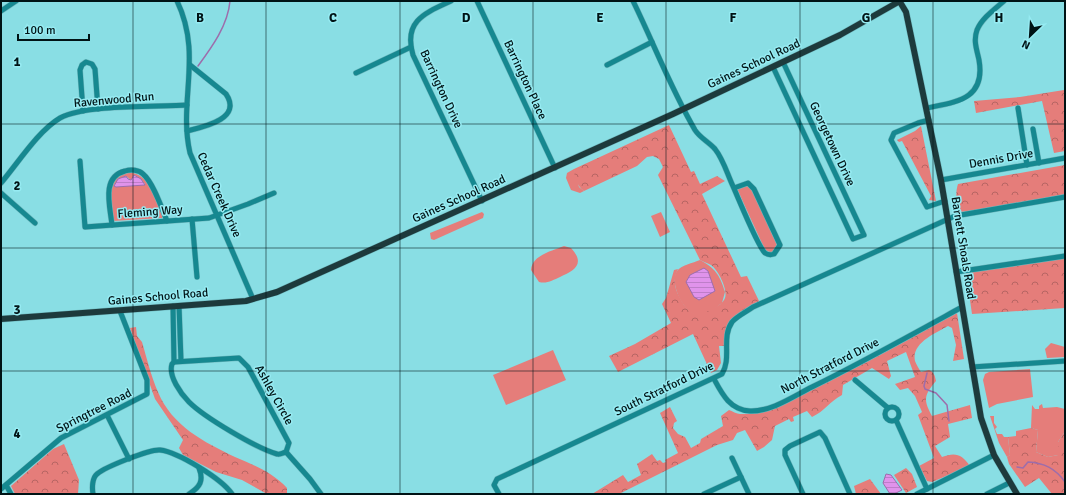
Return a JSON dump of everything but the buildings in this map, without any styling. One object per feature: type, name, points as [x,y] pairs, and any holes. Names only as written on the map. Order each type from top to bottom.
[{"type":"main road","name":"Gaines School Road","points":[[1,319],[120,311],[253,299],[291,286],[555,168],[774,67],[840,35],[900,1]]},
{"type":"main road","name":"Barnett Shoals Road","points":[[900,1],[906,12],[941,180],[981,418],[994,456],[1017,494]]},
{"type":"street","points":[[1,11],[16,1]]},
{"type":"street","name":"Cedar Creek Drive","points":[[177,1],[188,31],[190,65],[187,105],[188,145],[192,160],[218,216],[253,299]]},
{"type":"street","name":"Barrington Drive","points":[[451,1],[427,12],[418,20],[412,31],[411,47],[413,55],[482,201]]},
{"type":"street","name":"Barrington Place","points":[[476,1],[555,168]]},
{"type":"street","points":[[633,1],[696,131],[715,149],[720,156],[734,188],[763,249],[769,255],[774,254],[780,245],[754,189],[748,183],[734,188]]},
{"type":"street","points":[[927,108],[959,101],[974,90],[980,71],[975,46],[977,30],[984,19],[1004,1]]},
{"type":"street","points":[[607,65],[652,42]]},
{"type":"street","points":[[356,73],[411,47]]},
{"type":"street","points":[[83,111],[80,70],[82,64],[86,62],[92,64],[95,69],[98,109]]},
{"type":"street","name":"Georgetown Drive","points":[[774,67],[853,239],[864,235],[783,62]]},
{"type":"street","points":[[187,131],[219,120],[227,112],[230,106],[230,100],[226,94],[190,65]]},
{"type":"street","name":"Ravenwood Run","points":[[1,183],[46,129],[60,118],[83,111],[98,109],[187,105]]},
{"type":"street","points":[[1018,108],[1027,165]]},
{"type":"street","points":[[929,120],[894,133],[892,140],[927,207],[944,201]]},
{"type":"street","points":[[1033,129],[1039,163]]},
{"type":"street","name":"Dennis Drive","points":[[941,180],[1065,158]]},
{"type":"street","name":"Fleming Way","points":[[80,161],[85,227],[218,216],[274,192]]},
{"type":"street","points":[[112,225],[108,187],[113,178],[126,170],[135,170],[143,173],[148,180],[167,221]]},
{"type":"street","points":[[1,194],[36,223]]},
{"type":"street","name":"South Stratford Drive","points":[[499,494],[494,485],[497,479],[722,374],[725,369],[727,336],[732,323],[736,318],[753,307],[900,242],[948,219],[1065,197]]},
{"type":"street","points":[[192,219],[197,277]]},
{"type":"street","points":[[956,272],[1065,256]]},
{"type":"street","points":[[176,306],[181,361]]},
{"type":"street","points":[[176,306],[174,362],[171,370],[179,390],[198,410],[256,445],[278,454],[286,452],[310,479],[320,494]]},
{"type":"street","name":"North Stratford Drive","points":[[714,379],[725,398],[735,407],[750,411],[770,407],[853,367],[962,307]]},
{"type":"street","name":"Springtree Road","points":[[1,489],[61,438],[145,396],[148,389],[147,380],[120,311]]},
{"type":"street","name":"Ashley Circle","points":[[174,362],[242,359],[289,443],[286,452]]},
{"type":"street","points":[[972,367],[1065,361]]},
{"type":"street","points":[[855,380],[888,408],[896,408],[899,411],[899,416],[896,420]]},
{"type":"street","points":[[888,408],[885,414],[886,418],[892,421],[896,420]]},
{"type":"street","points":[[107,415],[129,459]]},
{"type":"street","points":[[896,420],[927,489]]},
{"type":"street","points":[[803,494],[785,455],[785,450],[815,433],[820,432],[825,438],[850,494]]},
{"type":"street","points":[[93,494],[93,482],[97,474],[149,451],[159,450],[170,453],[218,479],[232,494]]},
{"type":"street","points":[[917,494],[994,456]]},
{"type":"street","points":[[732,458],[749,494]]},
{"type":"street","points":[[189,494],[198,488],[201,483],[202,475],[199,468]]},
{"type":"street","points":[[704,494],[742,477]]},
{"type":"street","points":[[987,494],[1009,483]]},
{"type":"street","points":[[6,485],[11,494]]},
{"type":"green space","points":[[1065,87],[1065,151],[1054,153],[1042,101],[976,113],[974,101],[1020,97],[1064,90]]},
{"type":"green space","points":[[669,125],[691,172],[694,171],[700,184],[717,176],[725,181],[702,194],[741,277],[747,276],[760,303],[739,313],[730,323],[727,329],[724,346],[719,346],[721,363],[717,370],[711,373],[693,334],[618,372],[609,356],[635,344],[671,323],[662,304],[666,298],[674,270],[678,269],[675,280],[676,291],[683,304],[694,313],[702,313],[716,307],[723,301],[726,294],[724,285],[714,267],[700,260],[658,175],[663,167],[659,159],[653,156],[647,157],[637,166],[584,191],[579,187],[575,178],[574,169]]},
{"type":"green space","points":[[921,126],[936,201],[929,200],[931,196],[902,141],[899,142],[897,140],[915,131]]},
{"type":"green space","points":[[1065,165],[1065,196],[962,212],[958,206],[956,195],[958,184]]},
{"type":"green space","points":[[574,169],[579,187],[584,191],[580,193],[571,190],[566,178],[567,173]]},
{"type":"green space","points":[[125,172],[133,173],[146,181],[154,193],[163,215],[162,218],[113,221],[111,193],[114,181]],"holes":[[[135,175],[145,184],[116,187],[114,185],[118,179],[126,176],[131,180]]]},
{"type":"green space","points":[[745,185],[751,187],[778,247],[771,254],[765,250],[738,191],[738,188]]},
{"type":"green space","points":[[482,212],[484,214],[483,218],[434,240],[431,239],[430,233]]},
{"type":"green space","points":[[661,212],[670,232],[660,237],[651,216]]},
{"type":"green space","points":[[564,246],[571,248],[578,258],[578,263],[574,269],[552,280],[539,282],[531,270],[532,265],[543,254]]},
{"type":"green space","points":[[1065,258],[1065,308],[972,314],[966,273]]},
{"type":"green space","points":[[700,260],[713,269],[721,281],[725,292],[722,303],[707,313],[697,315],[687,309],[682,303],[676,289],[675,276],[681,267]]},
{"type":"green space","points":[[957,313],[964,359],[953,361],[956,345],[952,328],[948,326],[931,335],[921,344],[917,349],[915,361],[921,372],[929,370],[935,377],[936,381],[929,390],[926,398],[927,406],[932,416],[970,405],[972,418],[948,424],[950,437],[935,446],[942,457],[954,454],[958,455],[970,466],[932,482],[927,481],[919,466],[934,458],[918,415],[922,412],[915,396],[908,388],[900,390],[895,384],[915,377],[906,352],[887,361],[891,376],[889,379],[872,368],[843,385],[842,395],[817,415],[812,417],[807,411],[793,417],[794,421],[791,422],[789,419],[775,426],[772,440],[757,451],[745,430],[737,433],[733,440],[717,445],[619,494],[592,494],[623,475],[628,482],[641,475],[637,464],[652,454],[657,461],[660,460],[663,463],[666,462],[665,460],[678,453],[660,413],[670,407],[677,421],[674,423],[673,428],[678,434],[685,437],[691,448],[700,443],[701,439],[723,426],[721,416],[729,410],[739,414],[758,412],[808,391],[851,370]]},
{"type":"green space","points":[[136,327],[137,336],[142,342],[158,392],[164,404],[180,424],[201,439],[276,478],[287,488],[287,494],[267,494],[242,480],[216,472],[183,455],[179,448],[183,440],[155,399],[130,328]]},
{"type":"green space","points":[[1051,343],[1065,347],[1065,357],[1047,358],[1045,349]]},
{"type":"green space","points":[[553,350],[566,380],[506,405],[493,375]]},
{"type":"green space","points":[[1030,369],[1033,397],[997,404],[989,408],[983,380],[985,374],[989,372]]},
{"type":"green space","points":[[1042,404],[1043,408],[1057,407],[1065,409],[1065,431],[1058,442],[1058,455],[1048,457],[1036,452],[1038,430],[1031,428],[1032,405],[1035,409],[1039,409],[1039,406]]},
{"type":"green space","points":[[990,416],[994,416],[997,434],[1002,434],[1004,437],[1008,437],[1010,455],[1007,457],[999,443]]},
{"type":"green space","points":[[1031,428],[1038,430],[1036,452],[1048,457],[1058,455],[1058,442],[1065,431],[1065,494],[1052,494],[1039,478],[1025,487],[1009,464],[1007,457],[1010,455],[1008,437],[1016,436],[1016,431]]},
{"type":"green space","points":[[64,444],[79,480],[78,494],[15,494],[11,486],[53,449]]},
{"type":"green space","points":[[906,468],[912,474],[917,487],[906,493],[894,475]]},
{"type":"green space","points":[[870,479],[881,494],[856,494],[854,486]]},
{"type":"shaded area","points":[[134,175],[141,179],[145,185],[114,186],[118,179],[126,176],[131,180]]},
{"type":"shaded area","points":[[704,268],[708,271],[715,291],[699,300],[694,297],[686,282],[690,275]]},
{"type":"shaded area","points":[[886,474],[891,475],[902,490],[894,494],[890,494],[883,483]]},
{"type":"waterway","points":[[198,66],[223,27],[229,10],[230,1]]},
{"type":"waterway","points":[[927,373],[924,386],[925,389],[936,393],[947,405],[949,421]]},
{"type":"waterway","points":[[1017,467],[1023,468],[1028,462],[1044,465],[1057,473],[1065,482]]}]
